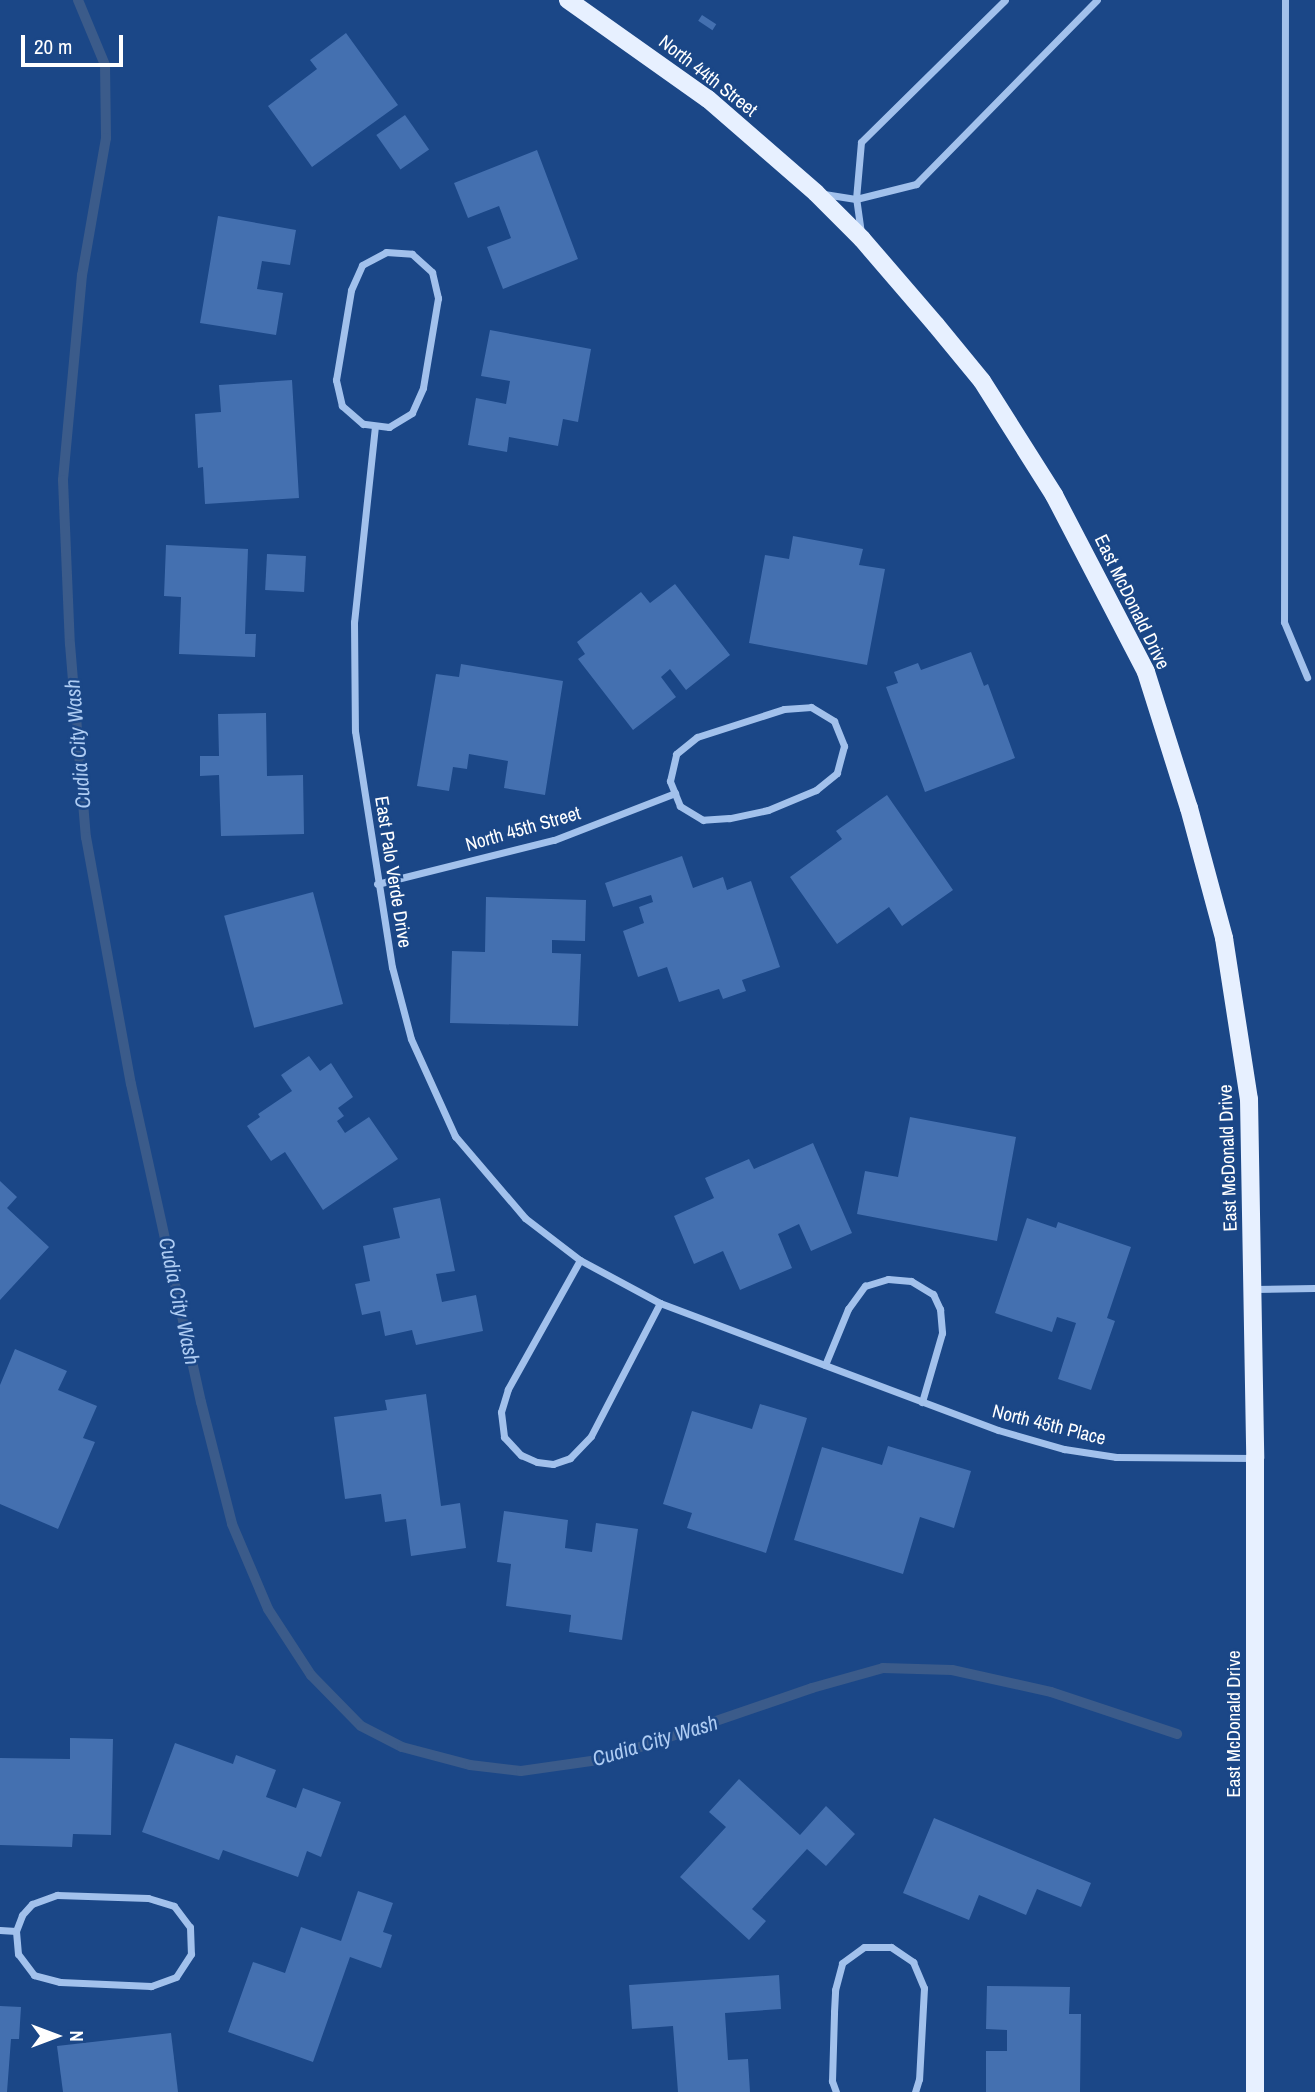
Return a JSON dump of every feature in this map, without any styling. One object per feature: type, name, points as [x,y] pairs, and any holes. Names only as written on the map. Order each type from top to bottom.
[{"type":"main road","name":"North 44th Street","points":[[568,0],[708,99],[816,193]]},
{"type":"main road","name":"East McDonald Drive","points":[[816,193],[862,239],[982,381],[1054,495],[1146,672],[1189,808],[1224,938],[1249,1099],[1255,1458],[1255,2092]]},
{"type":"street","points":[[862,239],[856,199],[862,142],[1004,0]]},
{"type":"street","points":[[816,193],[856,199],[916,184],[1097,0]]},
{"type":"street","points":[[1285,0],[1284,622],[1307,677]]},
{"type":"street","points":[[386,252],[412,254],[432,272],[438,298],[423,388],[412,413],[389,427],[375,426],[363,424],[342,406],[336,380],[351,290],[362,265],[386,252]]},
{"type":"street","name":"East Palo Verde Drive","points":[[375,426],[354,622],[352,678],[355,731],[392,967],[411,1039],[455,1136],[525,1218],[580,1260],[660,1303]]},
{"type":"street","points":[[811,707],[834,722],[844,746],[837,773],[816,790],[768,810],[703,820],[680,806],[675,793],[670,780],[676,754],[697,737],[784,709],[811,707]]},
{"type":"street","name":"North 45th Street","points":[[377,884],[554,841],[675,793]]},
{"type":"street","points":[[580,1260],[508,1389],[501,1412],[504,1437],[522,1455],[537,1462],[553,1464],[570,1458],[591,1436],[660,1303]]},
{"type":"street","points":[[825,1365],[848,1309],[865,1286],[888,1279],[911,1281],[933,1294],[941,1321],[942,1333],[922,1402]]},
{"type":"street","points":[[1253,1289],[1315,1288]]},
{"type":"street","name":"North 45th Place","points":[[660,1303],[998,1430],[1064,1449],[1116,1457],[1255,1458]]},
{"type":"street","points":[[57,1895],[148,1898],[174,1906],[190,1927],[191,1954],[176,1976],[151,1986],[60,1982],[34,1975],[18,1954],[16,1931],[22,1915],[32,1904],[57,1895]]},
{"type":"street","points":[[0,1930],[16,1931]]},
{"type":"street","points":[[836,2092],[832,2081],[835,2001],[842,1963],[864,1947],[891,1947],[913,1962],[924,1988],[919,2079],[915,2092]]},
{"type":"building","points":[[702,15],[716,24],[712,30],[698,21]]},
{"type":"building","points":[[346,33],[398,105],[312,167],[268,106],[317,69],[310,60]]},
{"type":"building","points":[[405,115],[429,149],[400,169],[376,135]]},
{"type":"building","points":[[537,150],[578,259],[503,289],[487,247],[511,238],[499,206],[468,218],[454,183]]},
{"type":"building","points":[[218,216],[296,230],[290,265],[262,261],[257,289],[283,293],[276,335],[200,323]]},
{"type":"building","points":[[490,330],[591,349],[578,422],[563,419],[558,446],[509,437],[507,452],[468,445],[476,398],[506,404],[510,381],[481,376]]},
{"type":"building","points":[[292,380],[299,498],[205,504],[203,467],[198,468],[195,414],[221,412],[219,385]]},
{"type":"building","points":[[793,536],[863,549],[859,565],[885,569],[867,665],[749,643],[765,555],[789,559]]},
{"type":"building","points":[[166,545],[248,549],[245,634],[256,634],[255,657],[179,654],[181,597],[164,596]]},
{"type":"building","points":[[267,554],[306,556],[304,592],[265,590]]},
{"type":"building","points":[[675,584],[730,655],[686,690],[670,669],[661,677],[676,697],[633,730],[578,659],[585,654],[577,642],[641,592],[650,603]]},
{"type":"building","points":[[971,652],[984,686],[988,684],[1015,758],[925,792],[886,687],[898,683],[894,672],[918,663],[921,670]]},
{"type":"building","points":[[461,664],[563,681],[545,795],[504,788],[508,761],[469,754],[467,769],[453,767],[449,791],[417,786],[436,674],[459,677]]},
{"type":"building","points":[[266,713],[267,776],[303,775],[304,834],[221,836],[219,775],[200,776],[200,756],[219,756],[218,714]]},
{"type":"building","points":[[887,795],[953,890],[902,926],[889,907],[837,944],[790,877],[842,839],[836,831]]},
{"type":"building","points":[[682,856],[693,888],[723,877],[727,890],[751,881],[780,967],[742,980],[746,991],[723,999],[719,989],[679,1002],[667,967],[638,977],[623,931],[644,923],[639,907],[653,902],[651,895],[613,907],[605,883]]},
{"type":"building","points":[[313,892],[343,1004],[254,1028],[224,916]]},
{"type":"building","points":[[486,897],[586,900],[585,941],[552,940],[552,953],[581,954],[578,1026],[450,1023],[452,951],[485,952]]},
{"type":"building","points":[[309,1056],[320,1071],[331,1063],[353,1097],[338,1108],[344,1116],[337,1121],[345,1133],[369,1117],[398,1159],[323,1210],[285,1152],[271,1161],[247,1126],[260,1117],[258,1114],[292,1091],[281,1075]]},
{"type":"building","points":[[910,1117],[1016,1137],[997,1241],[857,1214],[865,1171],[898,1177]]},
{"type":"building","points":[[813,1143],[852,1233],[811,1251],[799,1224],[778,1234],[792,1268],[740,1290],[723,1251],[694,1264],[674,1216],[714,1198],[705,1178],[749,1159],[754,1169]]},
{"type":"building","points":[[0,1181],[17,1197],[7,1208],[49,1247],[0,1300]]},
{"type":"building","points":[[440,1198],[455,1271],[436,1274],[442,1302],[476,1295],[483,1331],[416,1345],[412,1330],[385,1336],[380,1311],[362,1315],[355,1284],[370,1281],[363,1246],[400,1238],[393,1208]]},
{"type":"building","points":[[1027,1218],[1056,1228],[1058,1222],[1131,1247],[1107,1318],[1115,1321],[1091,1390],[1058,1379],[1076,1323],[1057,1317],[1052,1332],[995,1313]]},
{"type":"building","points":[[15,1349],[67,1371],[58,1390],[97,1406],[83,1438],[95,1442],[58,1529],[0,1504],[0,1385]]},
{"type":"building","points":[[426,1394],[441,1506],[460,1503],[466,1548],[411,1556],[406,1519],[385,1522],[381,1494],[345,1499],[334,1417],[387,1410],[385,1400]]},
{"type":"building","points":[[760,1404],[807,1418],[766,1553],[687,1528],[692,1513],[663,1504],[692,1411],[752,1429]]},
{"type":"building","points":[[888,1446],[971,1471],[954,1528],[920,1517],[903,1574],[794,1540],[822,1447],[882,1465]]},
{"type":"building","points":[[504,1511],[568,1520],[565,1548],[592,1552],[596,1523],[638,1529],[622,1640],[569,1632],[571,1615],[506,1606],[511,1564],[497,1562]]},
{"type":"building","points":[[70,1738],[113,1739],[111,1835],[73,1834],[72,1847],[0,1845],[0,1758],[70,1759]]},
{"type":"building","points":[[175,1743],[233,1764],[236,1755],[276,1770],[266,1797],[296,1808],[303,1788],[341,1802],[321,1857],[307,1851],[298,1877],[223,1850],[219,1860],[142,1832]]},
{"type":"building","points":[[739,1779],[800,1835],[826,1806],[855,1834],[826,1866],[807,1849],[752,1909],[766,1921],[749,1940],[680,1877],[726,1827],[709,1812]]},
{"type":"building","points":[[934,1818],[1091,1883],[1081,1907],[1037,1889],[1026,1915],[979,1895],[969,1920],[903,1893]]},
{"type":"building","points":[[358,1891],[393,1903],[383,1932],[392,1935],[381,1968],[350,1957],[313,2062],[228,2032],[253,1962],[285,1973],[301,1927],[341,1941]]},
{"type":"building","points":[[779,1975],[781,2009],[725,2013],[728,2060],[748,2059],[750,2092],[678,2092],[673,2026],[632,2029],[629,1985]]},
{"type":"building","points":[[987,1986],[1070,1987],[1069,2014],[1081,2014],[1080,2092],[986,2092],[986,2051],[1007,2051],[1007,2030],[986,2029]]},
{"type":"building","points":[[0,2006],[21,2007],[19,2039],[11,2039],[7,2092],[0,2092]]},
{"type":"building","points":[[171,2033],[178,2092],[63,2092],[57,2046]]},
{"type":"waterway","name":"Cudia City Wash","points":[[78,0],[105,65],[106,138],[82,275],[63,480],[70,644],[86,837],[131,1084],[201,1402],[232,1524],[268,1609],[311,1675],[361,1726],[402,1747],[470,1765],[521,1771],[605,1759],[812,1688],[883,1668],[952,1670],[1051,1692],[1177,1734]]}]
